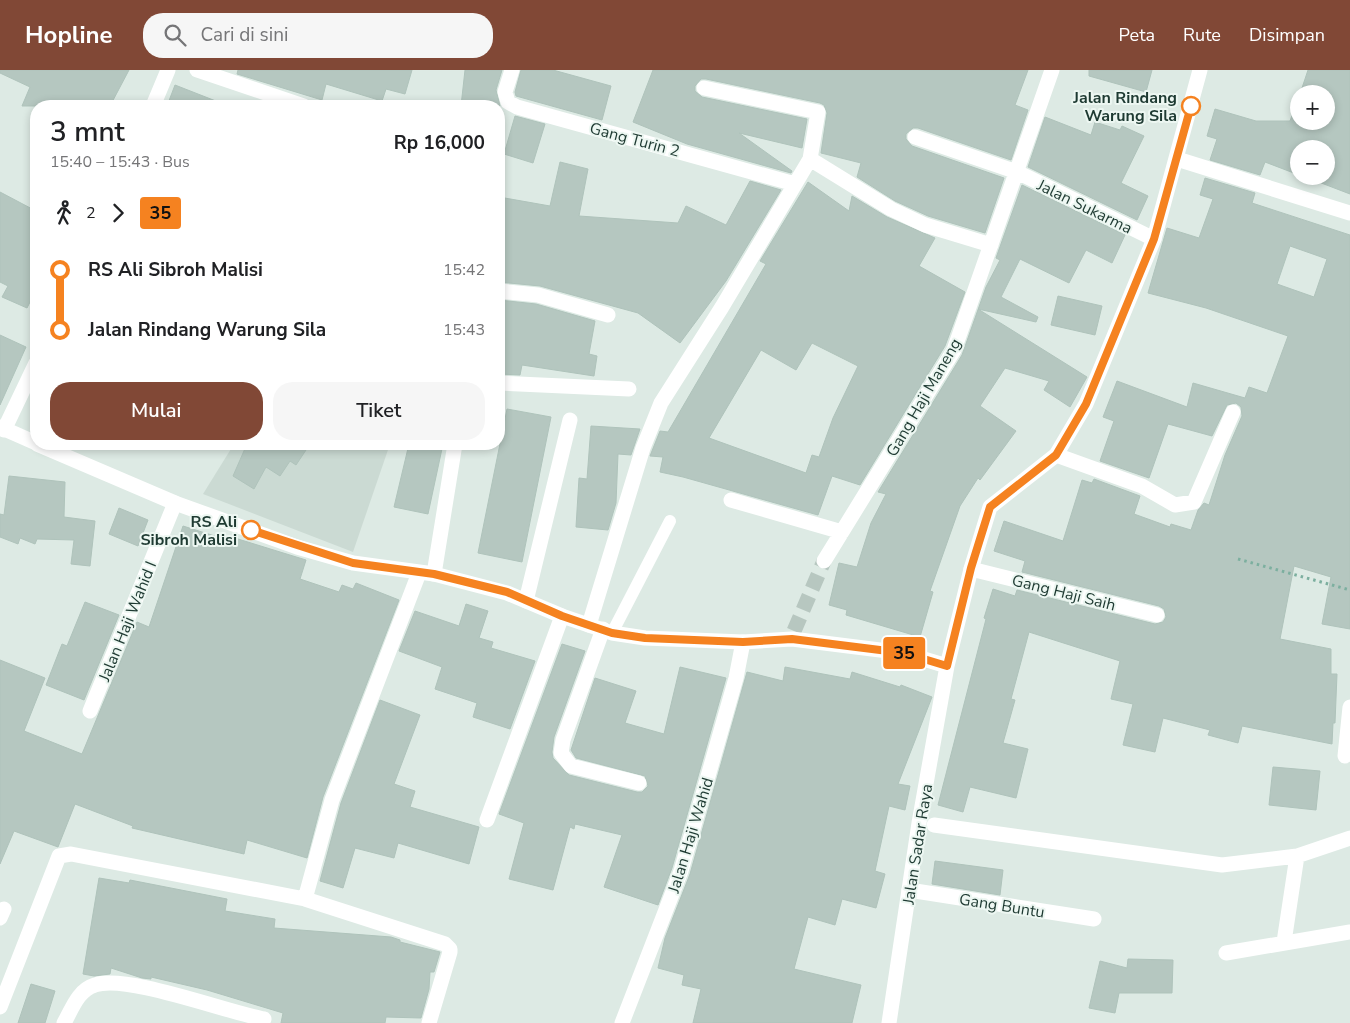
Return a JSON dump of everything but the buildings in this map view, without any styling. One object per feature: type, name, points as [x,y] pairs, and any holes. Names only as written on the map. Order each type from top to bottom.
[{"type":"street","points":[[156,100],[168,70]]},
{"type":"street","points":[[197,70],[286,100]]},
{"type":"street","name":"Gang Turin 2","points":[[512,70],[505,92],[508,102],[517,107],[796,184]]},
{"type":"street","name":"Jalan Sukarma","points":[[1052,70],[1018,171],[1154,239]]},
{"type":"street","points":[[1200,70],[1154,239],[1086,404],[1056,455],[1142,486],[1175,505],[1194,502],[1233,412]]},
{"type":"street","points":[[640,783],[571,766],[561,753],[563,740],[601,629],[643,448],[661,403],[722,307],[810,159],[818,112],[704,88]]},
{"type":"street","points":[[915,137],[1018,171]]},
{"type":"street","points":[[810,159],[908,217],[954,235],[991,245]]},
{"type":"street","points":[[1177,159],[1350,213]]},
{"type":"street","name":"Gang Haji Maneng","points":[[824,561],[954,350],[1018,171]]},
{"type":"street","points":[[505,291],[538,295],[608,315]]},
{"type":"street","points":[[30,375],[1,432],[30,442]]},
{"type":"street","points":[[505,383],[629,390]]},
{"type":"street","points":[[526,601],[570,420]]},
{"type":"street","points":[[51,450],[175,504],[297,547],[353,563],[427,574],[507,592],[562,616],[601,629],[645,638],[743,642],[793,635],[904,653],[947,666]]},
{"type":"street","points":[[306,899],[332,800],[427,574],[454,450]]},
{"type":"street","name":"Jalan Sadar Raya","points":[[889,1023],[909,890],[947,666],[971,568],[990,507],[1056,455]]},
{"type":"street","points":[[731,500],[842,532]]},
{"type":"street","name":"Jalan Haji Wahid I","points":[[90,711],[175,504]]},
{"type":"street","name":"Gang Haji Saih","points":[[971,568],[1157,615]]},
{"type":"street","points":[[487,820],[562,616]]},
{"type":"street","name":"Jalan Haji Wahid","points":[[622,1023],[681,871],[736,678],[743,642]]},
{"type":"street","points":[[1345,756],[1350,707]]},
{"type":"street","points":[[934,825],[1222,865],[1296,856],[1350,838]]},
{"type":"street","points":[[0,1007],[58,856],[83,854],[230,886],[306,899],[448,945],[450,952],[429,1023]]},
{"type":"street","points":[[1284,942],[1296,856]]},
{"type":"street","name":"Gang Buntu","points":[[909,890],[1094,919]]},
{"type":"street","points":[[1226,953],[1350,932]]},
{"type":"street","points":[[64,1023],[79,996],[86,989],[95,985],[120,983],[264,1019]]},
{"type":"lane","points":[[601,629],[670,521]]},
{"type":"path","points":[[1238,559],[1350,590]]},
{"type":"shaded area","name":"RS Ali Sibroh Malisi","points":[[230,450],[388,450],[353,552],[203,494]]},
{"type":"tunnel","points":[[794,631],[824,561]]},
{"type":"bus line","name":"35","points":[[251,530],[297,547],[353,563],[419,574],[434,574],[507,592],[562,616],[612,633],[645,638],[743,642],[792,639],[904,653],[947,666],[971,568],[990,507],[1056,455],[1086,404],[1154,239],[1191,106]]},
{"type":"place","name":"Jalan Rindang Warung Sila","points":[[1191,106]]},
{"type":"place","name":"RS Ali Sibroh Malisi","points":[[251,530]]}]
